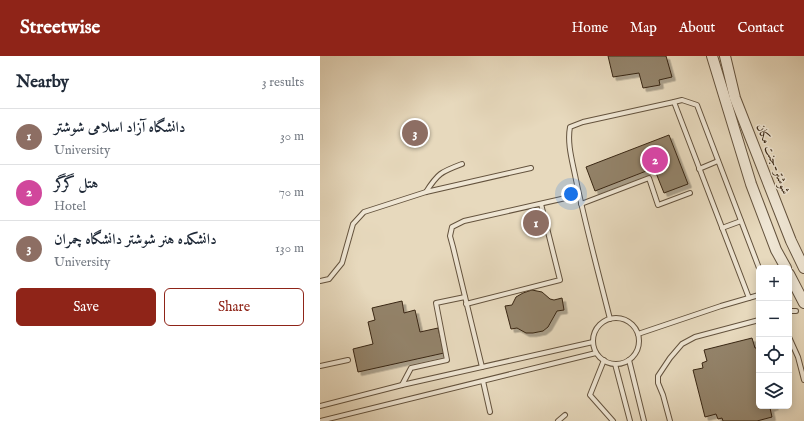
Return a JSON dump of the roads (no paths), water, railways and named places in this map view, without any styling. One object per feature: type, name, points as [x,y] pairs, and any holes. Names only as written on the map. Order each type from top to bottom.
[{"type":"street","points":[[712,56],[751,184],[776,250],[784,265]]},
{"type":"street","name":"شوشتر-جنت مکان","points":[[725,56],[735,98],[791,241],[804,268]]},
{"type":"street","points":[[792,280],[804,303]]},
{"type":"lane","points":[[610,319],[579,195],[569,143],[570,127],[583,122],[682,100],[697,105],[758,265]]},
{"type":"lane","points":[[674,102],[749,298]]},
{"type":"lane","points":[[699,169],[718,161]]},
{"type":"lane","points":[[426,192],[436,177],[445,170],[462,164]]},
{"type":"lane","points":[[320,281],[329,279],[342,263],[354,224],[364,212],[426,192],[531,168]]},
{"type":"lane","points":[[582,204],[649,178],[658,205],[690,193]]},
{"type":"lane","points":[[482,367],[450,236],[452,227],[464,221],[579,195]]},
{"type":"lane","points":[[466,304],[560,280],[541,204]]},
{"type":"lane","points":[[722,228],[741,221]]},
{"type":"lane","points":[[638,334],[756,296]]},
{"type":"lane","points":[[402,384],[411,368],[448,360],[436,303],[464,297]]},
{"type":"lane","points":[[792,312],[796,311]]},
{"type":"lane","points":[[610,319],[622,319],[629,322],[638,334],[638,349],[629,360],[615,364],[604,360],[596,353],[593,342],[595,330],[600,324],[610,319]]},
{"type":"lane","points":[[670,421],[663,394],[658,383],[658,376],[682,344],[695,337],[756,321]]},
{"type":"lane","points":[[320,406],[402,384],[593,342]]},
{"type":"lane","points":[[792,344],[798,357],[804,380]]},
{"type":"lane","points":[[320,421],[596,353]]},
{"type":"lane","points":[[320,366],[348,360]]},
{"type":"lane","points":[[604,360],[590,395],[613,421]]},
{"type":"lane","points":[[629,360],[644,421]]},
{"type":"lane","points":[[615,364],[630,421]]},
{"type":"lane","points":[[483,381],[490,412]]},
{"type":"lane","points":[[558,421],[565,415]]},
{"type":"place","name":"دانشکده هنر شوشتر دانشگاه چمران","points":[[415,133]]},
{"type":"place","name":"هتل گرگر","points":[[655,160]]},
{"type":"place","name":"دانشگاه آزاد اسلامی شوشتر","points":[[536,223]]}]
